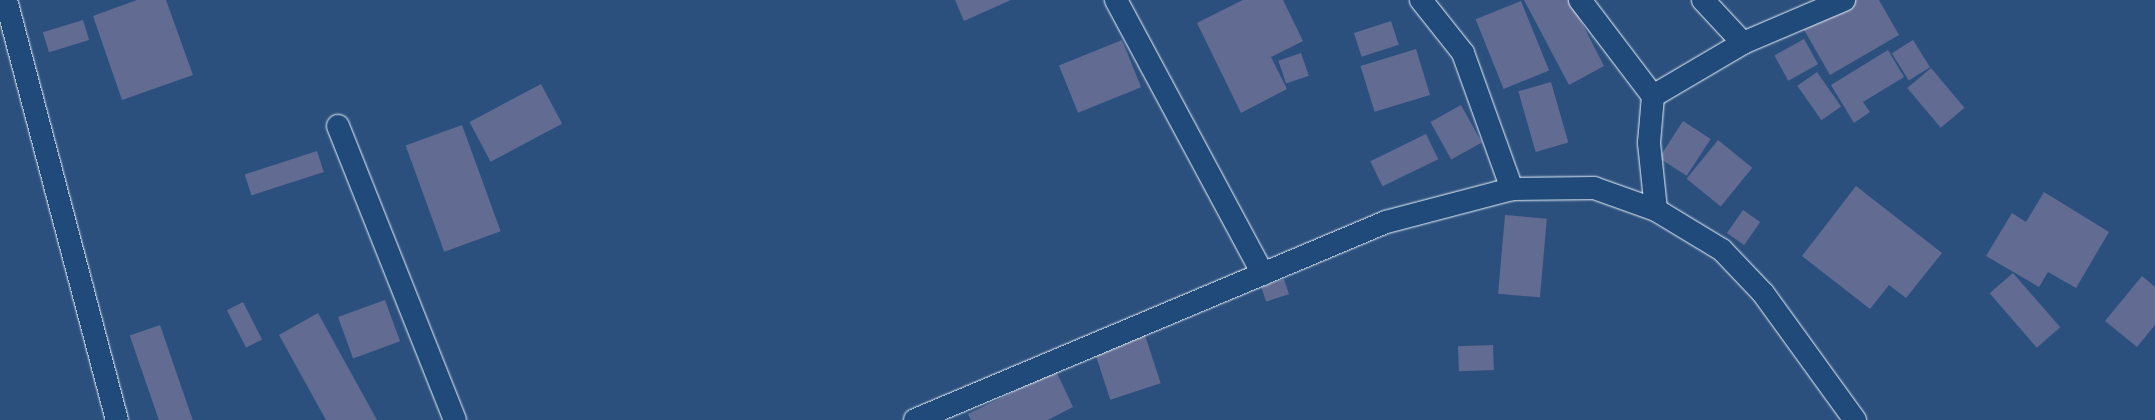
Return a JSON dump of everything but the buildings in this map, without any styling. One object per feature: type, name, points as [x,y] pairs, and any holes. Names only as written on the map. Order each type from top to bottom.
[{"type":"street","points":[[6,0],[117,420]]},
{"type":"street","points":[[1116,0],[1263,274]]},
{"type":"street","points":[[1421,0],[1463,53],[1512,189]]},
{"type":"street","points":[[1580,0],[1653,96],[1649,143],[1656,210]]},
{"type":"street","points":[[1703,0],[1743,43]]},
{"type":"street","points":[[1653,96],[1743,43],[1844,0]]},
{"type":"street","points":[[338,126],[455,420]]},
{"type":"street","points":[[915,420],[1386,222],[1512,189],[1594,188],[1656,210],[1722,250],[1763,293],[1855,420]]}]
